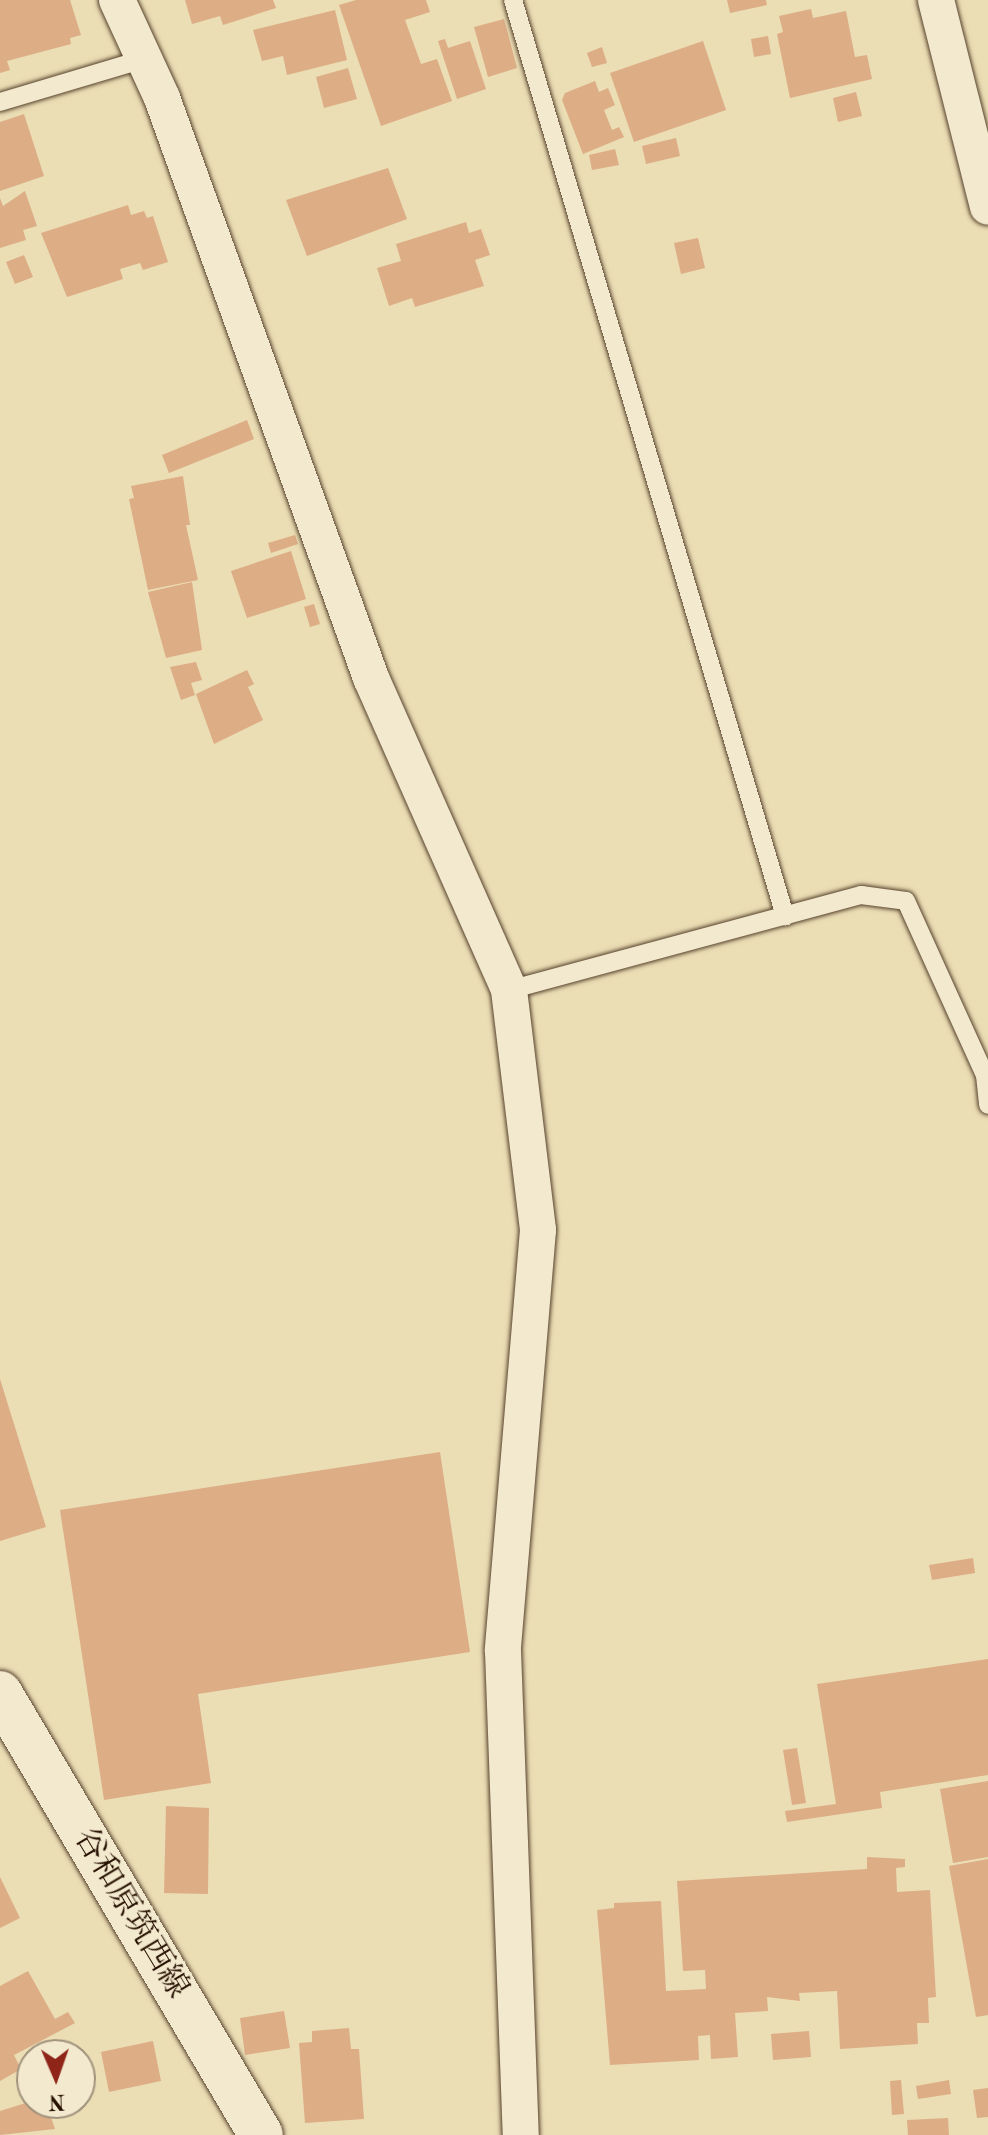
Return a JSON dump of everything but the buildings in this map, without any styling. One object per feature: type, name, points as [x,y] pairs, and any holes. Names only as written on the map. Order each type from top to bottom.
[{"type":"main road","name":"谷和原筑西線","points":[[0,1693],[261,2135]]},
{"type":"street","points":[[117,0],[144,59],[371,678],[509,990],[538,1230],[503,1651],[521,2135]]},
{"type":"street","points":[[936,0],[988,207]]},
{"type":"lane","points":[[513,0],[785,916]]},
{"type":"lane","points":[[0,102],[144,59]]},
{"type":"lane","points":[[509,990],[861,895],[906,901],[985,1075],[988,1105]]}]
